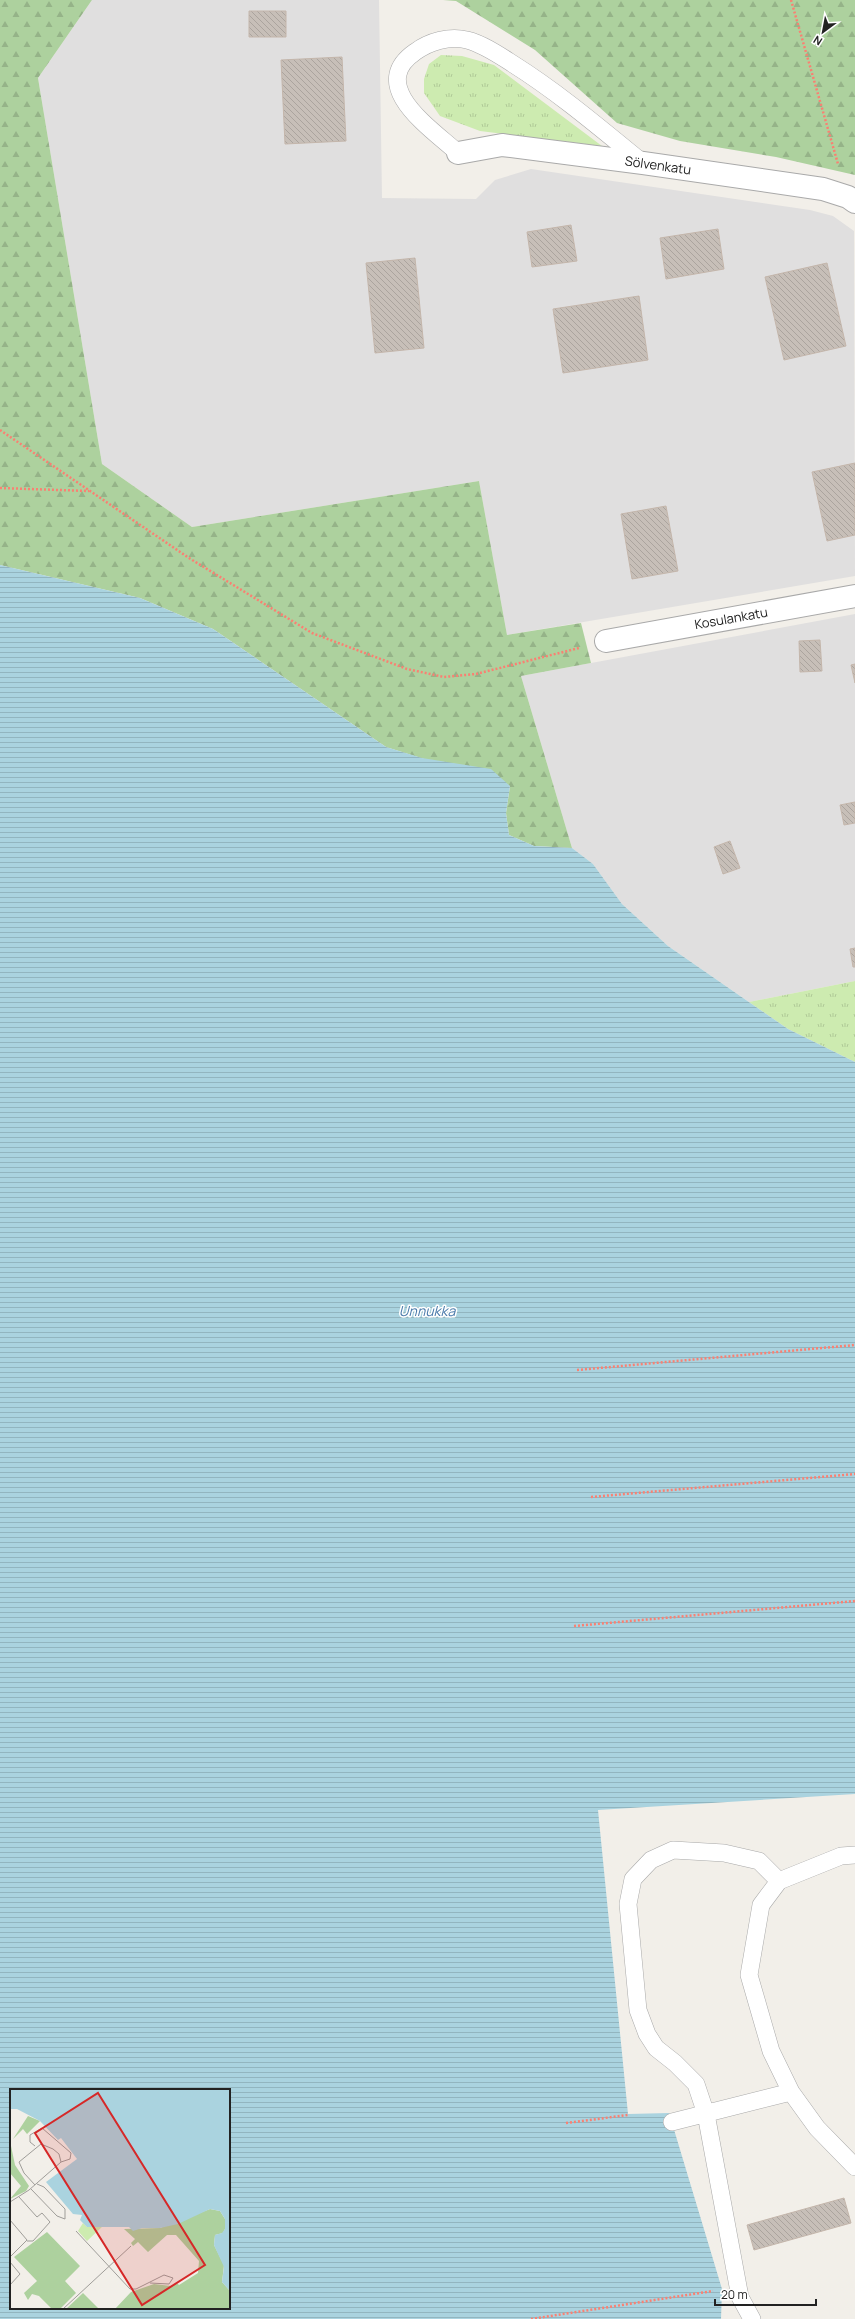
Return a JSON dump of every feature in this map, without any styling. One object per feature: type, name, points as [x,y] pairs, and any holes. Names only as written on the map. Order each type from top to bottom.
[{"type":"street","name":"Sölvenkatu","points":[[458,153],[502,146],[643,163],[823,189],[852,200]]},
{"type":"street","name":"Kosulankatu","points":[[606,640],[855,596]]},
{"type":"lane","points":[[458,153],[407,106],[396,86],[399,68],[412,54],[428,43],[445,40],[466,40],[492,50],[545,84],[643,163]]},
{"type":"lane","points":[[752,2319],[740,2297],[706,2114],[696,2084],[656,2048],[647,2034],[638,2010],[628,1904],[633,1879],[651,1860],[673,1850],[724,1854],[759,1861],[779,1880]]},
{"type":"lane","points":[[855,1855],[841,1856],[779,1880],[761,1905],[749,1975],[771,2051],[791,2092],[817,2128],[855,2167]]},
{"type":"lane","points":[[672,2122],[791,2092]]},
{"type":"path","points":[[791,0],[852,200]]},
{"type":"path","points":[[0,430],[188,558],[312,633],[407,669],[444,677],[476,674],[606,640]]},
{"type":"path","points":[[0,488],[89,491]]},
{"type":"path","points":[[577,1370],[855,1345]]},
{"type":"path","points":[[591,1496],[855,1474]]},
{"type":"path","points":[[574,1626],[855,1601]]},
{"type":"path","points":[[566,2123],[628,2115]]},
{"type":"path","points":[[531,2319],[714,2291]]},
{"type":"shaded area","points":[[92,0],[379,0],[382,198],[476,199],[495,180],[531,169],[810,210],[833,216],[854,231],[855,576],[507,635],[479,481],[192,527],[102,464],[38,78]]},
{"type":"shaded area","points":[[855,614],[855,981],[749,1002],[668,946],[622,904],[593,864],[572,848],[521,676]]},
{"type":"green space","points":[[0,0],[92,0],[38,78],[102,464],[192,527],[479,481],[507,635],[581,623],[591,663],[521,676],[572,848],[534,846],[509,835],[506,813],[510,786],[386,747],[213,629],[140,598],[0,565]]},
{"type":"green space","points":[[443,0],[855,0],[855,175],[776,157],[680,141],[617,123],[535,50],[456,1]]},
{"type":"green space","points":[[441,55],[462,56],[494,65],[602,146],[480,131],[440,116],[424,93],[424,79],[429,64]]},
{"type":"green space","points":[[855,981],[855,1062],[788,1029],[749,1002]]},
{"type":"water","name":"Unnukka","points":[[0,565],[140,598],[213,629],[386,747],[422,758],[491,769],[510,786],[506,813],[509,835],[534,846],[572,848],[593,864],[622,904],[668,946],[788,1029],[855,1062],[855,1794],[598,1810],[628,2114],[669,2113],[722,2289],[721,2319],[0,2319]]},
{"type":"building","points":[[249,11],[286,11],[286,37],[249,37]]},
{"type":"building","points":[[342,57],[346,141],[285,144],[281,60]]},
{"type":"building","points":[[571,225],[577,261],[532,267],[527,232]]},
{"type":"building","points":[[718,229],[724,269],[666,279],[660,238]]},
{"type":"building","points":[[415,258],[424,348],[375,353],[366,263]]},
{"type":"building","points":[[827,263],[846,346],[784,360],[765,277]]},
{"type":"building","points":[[639,296],[648,360],[563,373],[553,309]]},
{"type":"building","points":[[855,463],[855,535],[827,541],[812,472]]},
{"type":"building","points":[[666,506],[678,571],[632,579],[621,514]]},
{"type":"building","points":[[820,640],[822,671],[800,672],[799,641]]},
{"type":"building","points":[[855,664],[855,683],[851,665]]},
{"type":"building","points":[[855,802],[855,823],[844,825],[840,805]]},
{"type":"building","points":[[730,841],[740,868],[723,874],[714,847]]},
{"type":"building","points":[[855,948],[855,967],[853,967],[850,949]]},
{"type":"building","points":[[844,2198],[851,2223],[754,2250],[747,2225]]}]
